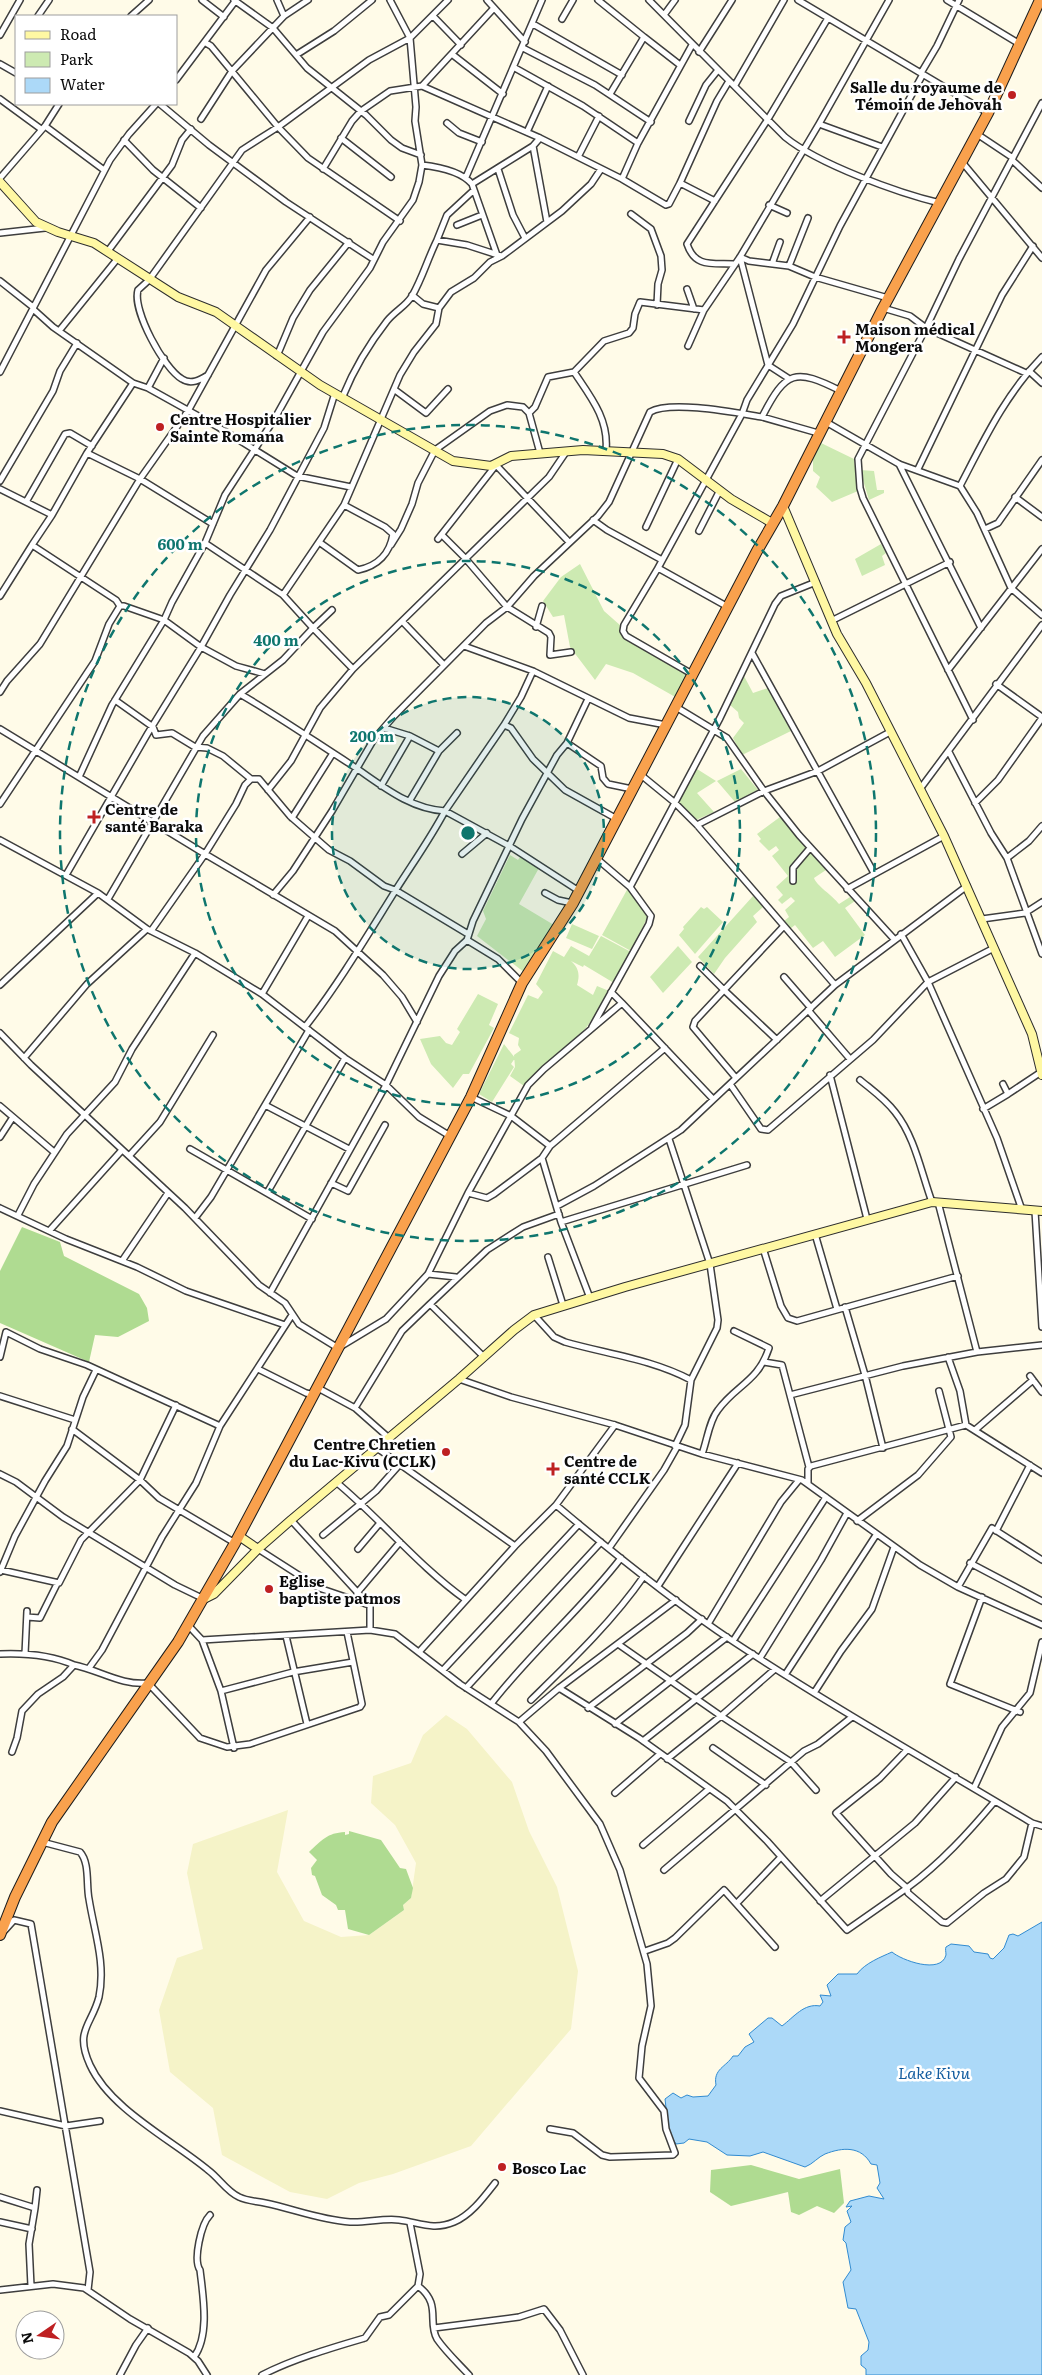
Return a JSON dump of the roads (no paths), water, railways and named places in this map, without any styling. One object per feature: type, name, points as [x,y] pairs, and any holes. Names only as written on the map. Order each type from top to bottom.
[{"type":"highway","points":[[0,1936],[42,1842],[71,1793],[188,1625],[237,1540],[471,1097],[522,983],[579,892],[772,523],[783,506],[818,433],[842,391],[883,308],[988,113],[1018,43],[1040,4]]},
{"type":"street","points":[[0,35],[14,15],[20,0]]},
{"type":"street","points":[[39,15],[49,0]]},
{"type":"street","points":[[133,15],[149,0]]},
{"type":"street","points":[[202,0],[224,17]]},
{"type":"street","points":[[178,78],[206,43],[235,0],[273,28],[308,68],[361,111],[391,140],[402,148],[421,155]]},
{"type":"street","points":[[277,0],[284,16]]},
{"type":"street","points":[[201,119],[232,70],[284,16],[308,0]]},
{"type":"street","points":[[79,777],[115,700],[164,620],[205,543],[225,495],[254,450],[323,332],[359,283],[413,200],[420,182],[422,165],[415,121],[416,107],[410,38],[390,0]]},
{"type":"street","points":[[208,375],[196,382],[182,380],[164,358],[146,328],[136,300],[138,290],[149,280],[247,145],[278,127],[368,60],[410,38],[448,0]]},
{"type":"street","points":[[487,0],[524,45],[610,94],[651,122]]},
{"type":"street","points":[[466,177],[515,68],[542,0]]},
{"type":"street","points":[[562,19],[573,0]]},
{"type":"street","points":[[598,0],[680,65]]},
{"type":"street","points":[[650,0],[692,45],[729,81],[735,84],[785,137],[803,150],[866,178],[913,196],[941,203]]},
{"type":"street","points":[[664,15],[675,0]]},
{"type":"street","points":[[699,52],[732,0]]},
{"type":"street","points":[[735,84],[784,0]]},
{"type":"street","points":[[798,0],[988,113]]},
{"type":"street","points":[[688,346],[704,310],[740,257],[769,205],[819,124],[868,40],[888,0]]},
{"type":"street","points":[[948,0],[1018,43]]},
{"type":"street","points":[[693,675],[626,636],[623,631],[624,625],[658,568],[742,414],[747,400],[792,324],[959,0]]},
{"type":"street","points":[[296,54],[334,31],[370,1]]},
{"type":"street","points":[[422,86],[453,55],[494,8]]},
{"type":"street","points":[[433,16],[461,45]]},
{"type":"street","points":[[734,264],[701,262],[691,255],[687,244],[768,119],[828,18]]},
{"type":"street","points":[[533,24],[622,75]]},
{"type":"street","points":[[610,94],[644,37]]},
{"type":"street","points":[[206,43],[211,46],[232,70],[278,127],[308,158],[400,221]]},
{"type":"street","points":[[622,179],[638,143],[692,45]]},
{"type":"street","points":[[453,55],[503,94]]},
{"type":"street","points":[[0,64],[15,72]]},
{"type":"street","points":[[515,68],[599,116],[638,143]]},
{"type":"street","points":[[689,121],[706,84],[718,70]]},
{"type":"street","points":[[323,169],[341,138],[361,111],[390,91],[422,86],[540,138],[622,179],[666,205],[670,204],[717,101],[729,81]]},
{"type":"street","points":[[527,132],[548,86]]},
{"type":"street","points":[[0,99],[104,170]]},
{"type":"street","points":[[973,720],[860,488],[858,459],[926,328],[959,259],[1042,103]]},
{"type":"street","points":[[58,105],[43,128],[0,180],[27,214],[45,228],[86,240],[108,251],[149,280],[187,302],[216,312],[300,372],[457,462],[496,466],[569,542]]},
{"type":"street","points":[[0,372],[104,170],[124,140],[155,105]]},
{"type":"street","points":[[161,105],[209,145],[310,217],[374,259]]},
{"type":"street","points":[[578,157],[599,116]]},
{"type":"street","points":[[447,124],[459,133],[482,142]]},
{"type":"street","points":[[819,124],[882,147]]},
{"type":"street","points":[[108,251],[164,177],[172,165],[182,140],[191,129]]},
{"type":"street","points":[[976,134],[1012,159],[1042,188]]},
{"type":"street","points":[[341,138],[391,177]]},
{"type":"street","points":[[66,875],[201,648],[245,568],[270,530],[296,476],[324,428],[339,394],[364,352],[394,312],[407,303],[412,296],[447,214],[473,187],[533,146],[540,138]]},
{"type":"street","points":[[124,140],[141,160],[201,208]]},
{"type":"street","points":[[533,146],[547,222]]},
{"type":"street","points":[[962,162],[1042,258]]},
{"type":"street","points":[[422,165],[441,168],[466,177],[473,187],[499,256]]},
{"type":"street","points":[[283,595],[344,505],[379,419],[395,390],[400,375],[414,352],[436,324],[439,308],[456,287],[474,278],[490,262],[576,199],[591,184],[601,168]]},
{"type":"street","points":[[498,169],[513,215],[525,238]]},
{"type":"street","points":[[680,183],[715,201]]},
{"type":"street","points":[[769,205],[787,213]]},
{"type":"street","points":[[631,214],[651,229],[661,256],[662,270],[657,305]]},
{"type":"street","points":[[457,225],[482,215]]},
{"type":"street","points":[[0,692],[6,682],[40,644],[140,479],[188,411],[269,266],[310,217]]},
{"type":"street","points":[[790,266],[808,218]]},
{"type":"street","points":[[0,233],[45,228]]},
{"type":"street","points":[[437,240],[468,245],[499,256]]},
{"type":"street","points":[[277,356],[293,318],[310,290],[349,242]]},
{"type":"street","points":[[772,264],[780,242]]},
{"type":"street","points":[[918,469],[1002,295],[1033,246]]},
{"type":"street","points":[[740,257],[749,261],[790,266],[815,277],[889,298]]},
{"type":"street","points":[[740,257],[768,364],[788,378]]},
{"type":"street","points":[[59,331],[118,258]]},
{"type":"street","points":[[0,282],[59,331],[105,361],[133,383],[148,388],[296,476],[351,487]]},
{"type":"street","points":[[687,289],[694,309]]},
{"type":"street","points":[[412,296],[423,304],[439,308]]},
{"type":"street","points":[[529,413],[535,407],[548,377],[574,372],[604,341],[629,332],[633,328],[635,314],[640,302],[704,310]]},
{"type":"street","points":[[883,308],[910,316],[926,328],[976,352],[1028,372],[1042,382]]},
{"type":"street","points":[[0,481],[53,391],[60,371],[77,344]]},
{"type":"street","points":[[148,388],[164,358]]},
{"type":"street","points":[[960,486],[994,418],[1028,372],[1042,358]]},
{"type":"street","points":[[574,372],[593,400],[602,420],[606,431],[606,450]]},
{"type":"street","points":[[762,417],[773,396],[788,378],[796,376],[813,378],[842,391]]},
{"type":"street","points":[[0,596],[52,515],[87,453],[133,383]]},
{"type":"street","points":[[395,390],[426,413],[448,389]]},
{"type":"street","points":[[319,542],[358,570],[366,569],[380,560],[401,530],[412,504],[418,483],[435,450],[498,407],[515,404],[522,406],[529,413],[540,453]]},
{"type":"street","points":[[273,895],[314,837],[374,739],[444,664],[486,623],[507,607],[534,576],[593,520],[609,502],[647,415],[654,410],[688,408],[762,417],[818,433]]},
{"type":"street","points":[[825,422],[899,464],[918,469],[960,486],[973,506],[1011,588],[1042,615]]},
{"type":"street","points":[[26,502],[65,434],[70,433],[92,446]]},
{"type":"street","points":[[571,652],[550,654],[551,637],[507,607],[465,558],[440,537],[496,466],[506,458],[540,453],[606,450],[663,454],[678,459],[720,490],[772,523]]},
{"type":"street","points":[[268,790],[291,761],[320,708],[353,669],[549,477],[566,452]]},
{"type":"street","points":[[87,453],[140,479],[213,524]]},
{"type":"street","points":[[646,527],[678,459]]},
{"type":"street","points":[[984,529],[998,523],[1042,460]]},
{"type":"street","points":[[899,464],[950,562],[981,628]]},
{"type":"street","points":[[0,489],[52,515]]},
{"type":"street","points":[[699,531],[720,490]]},
{"type":"street","points":[[1015,497],[1042,517]]},
{"type":"street","points":[[344,505],[385,527],[393,534],[391,545]]},
{"type":"street","points":[[783,506],[841,643],[866,683],[944,836],[1032,1034],[1042,1074],[983,1109]]},
{"type":"street","points":[[593,520],[607,530],[662,560]]},
{"type":"street","points":[[205,543],[283,595],[353,669]]},
{"type":"street","points":[[32,545],[116,600],[120,606],[164,620],[201,648],[236,666],[265,674]]},
{"type":"street","points":[[948,670],[1042,549]]},
{"type":"street","points":[[831,621],[908,585],[950,562]]},
{"type":"street","points":[[658,568],[728,607]]},
{"type":"street","points":[[630,887],[654,846],[674,802],[714,729],[781,596],[816,582]]},
{"type":"street","points":[[0,804],[95,661],[109,624],[120,606]]},
{"type":"street","points":[[536,627],[542,606]]},
{"type":"street","points":[[108,899],[151,823],[188,766],[196,747],[240,694],[283,660],[332,610]]},
{"type":"street","points":[[402,620],[444,664]]},
{"type":"street","points":[[920,788],[973,720],[996,684],[1042,625]]},
{"type":"street","points":[[1036,631],[1042,637]]},
{"type":"street","points":[[464,646],[533,671],[629,718],[666,725]]},
{"type":"street","points":[[752,654],[874,873]]},
{"type":"street","points":[[195,1218],[228,1170],[307,1029],[338,984],[395,890],[424,848],[445,811],[504,725],[533,671]]},
{"type":"street","points":[[975,803],[998,780],[1042,717],[996,684]]},
{"type":"street","points":[[240,694],[381,786],[425,807],[445,811],[487,833],[579,892]]},
{"type":"street","points":[[270,1293],[386,1085],[439,976],[455,951],[468,937],[488,887],[511,847],[547,773],[567,743],[588,699]]},
{"type":"street","points":[[115,700],[153,727],[156,735],[172,733],[196,747],[207,748],[222,756],[251,779],[259,779],[292,818],[334,853],[350,861],[384,886],[395,890],[468,937],[498,959],[522,983]]},
{"type":"street","points":[[676,707],[727,738],[764,792],[810,848],[894,939]]},
{"type":"street","points":[[504,725],[511,728],[533,759],[574,797],[617,819]]},
{"type":"street","points":[[384,728],[410,736],[438,751]]},
{"type":"street","points":[[0,729],[151,823],[335,931],[383,975],[402,997],[417,1022]]},
{"type":"street","points":[[697,825],[764,792],[818,771],[890,732]]},
{"type":"street","points":[[410,800],[438,751],[457,733]]},
{"type":"street","points":[[381,786],[410,736]]},
{"type":"street","points":[[567,743],[601,766],[603,778],[608,784],[632,790]]},
{"type":"street","points":[[949,752],[975,803],[1007,858],[1025,913],[1042,954]]},
{"type":"street","points":[[292,818],[333,753]]},
{"type":"street","points":[[640,774],[674,802],[697,825],[835,985]]},
{"type":"street","points":[[24,1058],[87,984],[149,930],[205,854],[236,804],[245,785],[251,779]]},
{"type":"street","points":[[1007,858],[1029,840],[1042,826]]},
{"type":"street","points":[[462,854],[487,833]]},
{"type":"street","points":[[846,889],[944,836]]},
{"type":"street","points":[[0,840],[98,893],[149,930],[195,953],[262,994],[346,1058],[386,1085],[419,1117],[451,1136]]},
{"type":"street","points":[[793,882],[792,868],[810,848]]},
{"type":"street","points":[[591,1030],[649,924],[650,916],[630,887],[596,858]]},
{"type":"street","points":[[557,1206],[669,1139],[835,985],[967,886]]},
{"type":"street","points":[[0,985],[98,893]]},
{"type":"street","points":[[545,893],[558,900],[573,903]]},
{"type":"street","points":[[982,919],[1025,913],[1042,902]]},
{"type":"street","points":[[262,994],[308,916]]},
{"type":"street","points":[[736,1078],[692,1027],[784,926]]},
{"type":"street","points":[[901,934],[928,982],[997,1138],[1022,1210]]},
{"type":"street","points":[[730,1084],[761,1130],[765,1131],[782,1119],[830,1075],[873,1040],[928,982],[994,948]]},
{"type":"street","points":[[18,1215],[54,1152],[115,1082],[132,1049],[195,953]]},
{"type":"street","points":[[700,966],[777,1040]]},
{"type":"street","points":[[784,976],[850,1059]]},
{"type":"street","points":[[611,992],[713,1099]]},
{"type":"street","points":[[0,1034],[195,1218],[259,1285],[285,1303],[299,1324],[338,1348],[386,1319],[428,1274],[468,1193],[528,1085],[544,1069],[622,1003]]},
{"type":"street","points":[[129,1156],[160,1122],[213,1035]]},
{"type":"street","points":[[468,1193],[491,1197],[542,1158],[550,1146],[665,1048]]},
{"type":"street","points":[[267,1193],[346,1058]]},
{"type":"street","points":[[830,1075],[868,1219]]},
{"type":"street","points":[[860,1080],[887,1102],[903,1123],[911,1139],[935,1202],[958,1276],[977,1352]]},
{"type":"street","points":[[1003,1084],[1008,1094]]},
{"type":"street","points":[[471,1097],[511,1116],[550,1146]]},
{"type":"street","points":[[265,1105],[349,1149]]},
{"type":"street","points":[[0,1106],[54,1152]]},
{"type":"street","points":[[0,1137],[13,1118]]},
{"type":"street","points":[[331,1183],[348,1191],[384,1125]]},
{"type":"street","points":[[609,1548],[664,1470],[676,1446],[685,1425],[691,1380],[718,1324],[710,1264],[669,1139]]},
{"type":"street","points":[[190,1149],[312,1219]]},
{"type":"street","points":[[50,1230],[122,1150]]},
{"type":"street","points":[[542,1158],[561,1222],[590,1298]]},
{"type":"street","points":[[561,1222],[683,1183],[747,1165]]},
{"type":"street","points":[[122,1261],[168,1193]]},
{"type":"street","points":[[0,1474],[16,1482],[63,1517],[204,1600],[214,1594],[258,1549],[291,1520],[534,1315],[563,1305],[763,1248],[935,1202],[1039,1211],[1042,1327]]},
{"type":"street","points":[[0,1208],[186,1291],[285,1325]]},
{"type":"street","points":[[355,1408],[402,1331],[456,1277],[487,1250],[523,1227],[559,1214]]},
{"type":"street","points":[[815,1234],[836,1309]]},
{"type":"street","points":[[763,1248],[781,1306],[788,1318],[797,1321],[958,1276]]},
{"type":"street","points":[[548,1257],[563,1305]]},
{"type":"street","points":[[428,1274],[451,1278],[456,1277]]},
{"type":"street","points":[[430,1304],[484,1357]]},
{"type":"street","points":[[845,1307],[865,1375],[882,1448]]},
{"type":"street","points":[[534,1315],[554,1337],[565,1342],[640,1360],[675,1371],[691,1380]]},
{"type":"street","points":[[89,1668],[102,1650],[145,1567],[196,1483],[220,1426],[292,1316]]},
{"type":"street","points":[[702,1454],[717,1410],[747,1382],[764,1362],[769,1348],[734,1331]]},
{"type":"street","points":[[0,1357],[6,1332],[40,1349],[96,1370],[220,1426]]},
{"type":"street","points":[[790,1395],[865,1375],[948,1357],[1042,1345]]},
{"type":"street","points":[[948,1357],[963,1401],[966,1425]]},
{"type":"street","points":[[764,1362],[782,1365],[809,1467],[808,1483]]},
{"type":"street","points":[[57,1584],[0,1571],[7,1553],[36,1498],[67,1446],[75,1420],[96,1370]]},
{"type":"street","points":[[258,1370],[306,1393],[316,1391],[355,1408],[389,1438]]},
{"type":"street","points":[[975,1430],[1032,1378],[1042,1392]]},
{"type":"street","points":[[459,1379],[511,1397],[615,1425],[702,1454],[808,1483],[876,1535],[958,1586],[1042,1625]]},
{"type":"street","points":[[857,1521],[918,1475],[951,1437],[938,1391]]},
{"type":"street","points":[[0,1396],[75,1420]]},
{"type":"street","points":[[27,1617],[40,1618],[79,1543],[140,1480],[176,1405]]},
{"type":"street","points":[[419,1652],[515,1546],[556,1505],[615,1425]]},
{"type":"street","points":[[809,1467],[966,1425],[1042,1473]]},
{"type":"street","points":[[72,1429],[140,1480],[159,1498],[179,1510],[258,1549],[319,1588],[370,1606]]},
{"type":"street","points":[[377,1448],[515,1546]]},
{"type":"street","points":[[658,1586],[738,1463]]},
{"type":"street","points":[[323,1535],[376,1491],[400,1464]]},
{"type":"street","points":[[996,1531],[1030,1465]]},
{"type":"street","points":[[708,1624],[781,1502],[799,1480]]},
{"type":"street","points":[[336,1482],[361,1503],[438,1580],[466,1600]]},
{"type":"street","points":[[733,1641],[826,1497]]},
{"type":"street","points":[[556,1505],[644,1576],[733,1641],[907,1750],[1032,1823],[1042,1826]]},
{"type":"street","points":[[760,1658],[821,1560],[847,1513]]},
{"type":"street","points":[[291,1520],[370,1606],[370,1630]]},
{"type":"street","points":[[358,1549],[380,1523]]},
{"type":"street","points":[[443,1670],[579,1524]]},
{"type":"street","points":[[958,1586],[992,1528],[1042,1560]]},
{"type":"street","points":[[785,1675],[876,1535]]},
{"type":"street","points":[[357,1593],[400,1542]]},
{"type":"street","points":[[466,1688],[601,1542]]},
{"type":"street","points":[[814,1693],[841,1651],[872,1609],[894,1547]]},
{"type":"street","points":[[0,1550],[7,1553]]},
{"type":"street","points":[[491,1704],[507,1683],[558,1631],[565,1619],[582,1605],[621,1558]]},
{"type":"street","points":[[970,1563],[1042,1601]]},
{"type":"street","points":[[531,1700],[599,1631],[644,1576]]},
{"type":"street","points":[[982,1597],[950,1684],[1018,1711]]},
{"type":"street","points":[[519,1722],[559,1688],[676,1600]]},
{"type":"street","points":[[25,1654],[27,1610]]},
{"type":"street","points":[[588,1708],[687,1633],[702,1619]]},
{"type":"street","points":[[188,1625],[202,1640],[221,1691],[234,1748]]},
{"type":"street","points":[[202,1640],[370,1630],[388,1631],[395,1634],[466,1688],[519,1722],[546,1751],[600,1824],[616,1856],[645,1951],[650,2006],[642,2046],[639,2075],[641,2081],[664,2111],[666,2129],[675,2155],[610,2157],[602,2155],[573,2133],[550,2128]]},
{"type":"street","points":[[0,1654],[48,1656],[89,1668],[129,1684],[148,1683],[200,1738],[221,1746],[234,1748],[362,1706],[347,1632]]},
{"type":"street","points":[[286,1636],[307,1724]]},
{"type":"street","points":[[615,1724],[727,1637]]},
{"type":"street","points":[[974,1788],[1002,1727],[1018,1711],[1030,1693],[1042,1642]]},
{"type":"street","points":[[618,1644],[644,1664],[791,1762],[816,1790]]},
{"type":"street","points":[[643,1741],[753,1654]]},
{"type":"street","points":[[221,1691],[294,1672],[353,1662]]},
{"type":"street","points":[[12,1752],[17,1738],[22,1710],[74,1665]]},
{"type":"street","points":[[667,1759],[776,1669]]},
{"type":"street","points":[[559,1688],[643,1741],[735,1809],[847,1930],[931,1870],[956,1846],[995,1801]]},
{"type":"street","points":[[664,1870],[791,1762],[852,1717]]},
{"type":"street","points":[[713,1748],[766,1785]]},
{"type":"street","points":[[907,1750],[880,1778],[837,1812],[874,1856],[907,1888],[908,1893],[942,1922],[946,1923],[984,1893],[1006,1879],[1025,1854],[1032,1823]]},
{"type":"street","points":[[615,1793],[660,1754]]},
{"type":"street","points":[[820,1901],[921,1818],[956,1777]]},
{"type":"street","points":[[643,1845],[709,1789]]},
{"type":"street","points":[[42,1842],[80,1852],[83,1855],[100,1960],[99,1996],[85,2028],[84,2039],[90,2065],[118,2101],[208,2169],[234,2195],[245,2200],[266,2203],[324,2219],[351,2222],[396,2219],[429,2226],[454,2222],[476,2206],[495,2183]]},
{"type":"street","points":[[737,1903],[781,1857]]},
{"type":"street","points":[[645,1951],[668,1943],[675,1938],[722,1891],[726,1890],[775,1946]]},
{"type":"street","points":[[0,1936],[14,1920],[31,1924],[90,2272],[88,2290]]},
{"type":"street","points":[[0,2111],[66,2126],[100,2121]]},
{"type":"street","points":[[31,2286],[29,2244],[37,2190]]},
{"type":"street","points":[[0,2197],[35,2208]]},
{"type":"street","points":[[194,2357],[200,2349],[205,2326],[200,2270],[197,2266],[198,2254],[201,2234],[210,2215]]},
{"type":"street","points":[[0,2222],[32,2229]]},
{"type":"street","points":[[262,2375],[290,2362],[364,2338],[380,2317],[389,2315],[418,2286],[420,2274],[410,2223]]},
{"type":"street","points":[[0,2290],[62,2284],[88,2290],[130,2319],[194,2357],[207,2375]]},
{"type":"street","points":[[418,2286],[427,2296],[434,2309],[434,2328],[437,2338],[469,2375]]},
{"type":"street","points":[[434,2328],[519,2317],[544,2309],[560,2330],[583,2375]]},
{"type":"street","points":[[120,2375],[136,2345],[148,2328]]},
{"type":"water","name":"Lake Kivu","points":[[1042,1922],[1042,2375],[866,2375],[866,2369],[861,2365],[861,2356],[868,2350],[869,2342],[856,2309],[848,2308],[843,2282],[851,2270],[846,2243],[843,2240],[845,2227],[851,2222],[847,2211],[852,2206],[846,2207],[850,2201],[869,2196],[884,2199],[877,2188],[880,2183],[877,2165],[871,2164],[867,2158],[857,2151],[845,2149],[825,2154],[805,2167],[763,2152],[750,2156],[727,2155],[707,2142],[689,2139],[684,2143],[676,2144],[669,2133],[665,2099],[673,2093],[681,2098],[687,2095],[693,2097],[708,2096],[716,2085],[716,2075],[718,2072],[733,2056],[738,2056],[745,2047],[754,2042],[749,2034],[768,2018],[772,2018],[782,2026],[804,2009],[820,2006],[823,2002],[820,1995],[831,1996],[827,1985],[838,1974],[857,1974],[878,1958],[892,1952],[912,1962],[929,1965],[937,1964],[943,1961],[946,1955],[946,1947],[951,1944],[969,1946],[974,1952],[988,1954],[993,1959],[1004,1948],[1009,1935],[1018,1936]]},
{"type":"place","name":"Salle du royaume de Témoin de Jehovah","points":[[1012,95]]},
{"type":"place","name":"Maison médical Mongera","points":[[844,337]]},
{"type":"place","name":"Centre Hospitalier Sainte Romana","points":[[160,427]]},
{"type":"place","name":"Centre de santé Baraka","points":[[94,817]]},
{"type":"place","name":"Centre Chretien du Lac-Kivu (CCLK)","points":[[446,1452]]},
{"type":"place","name":"Centre de santé CCLK","points":[[553,1469]]},
{"type":"place","name":"Eglise baptiste patmos","points":[[269,1589]]},
{"type":"place","name":"Bosco Lac","points":[[502,2167]]}]
